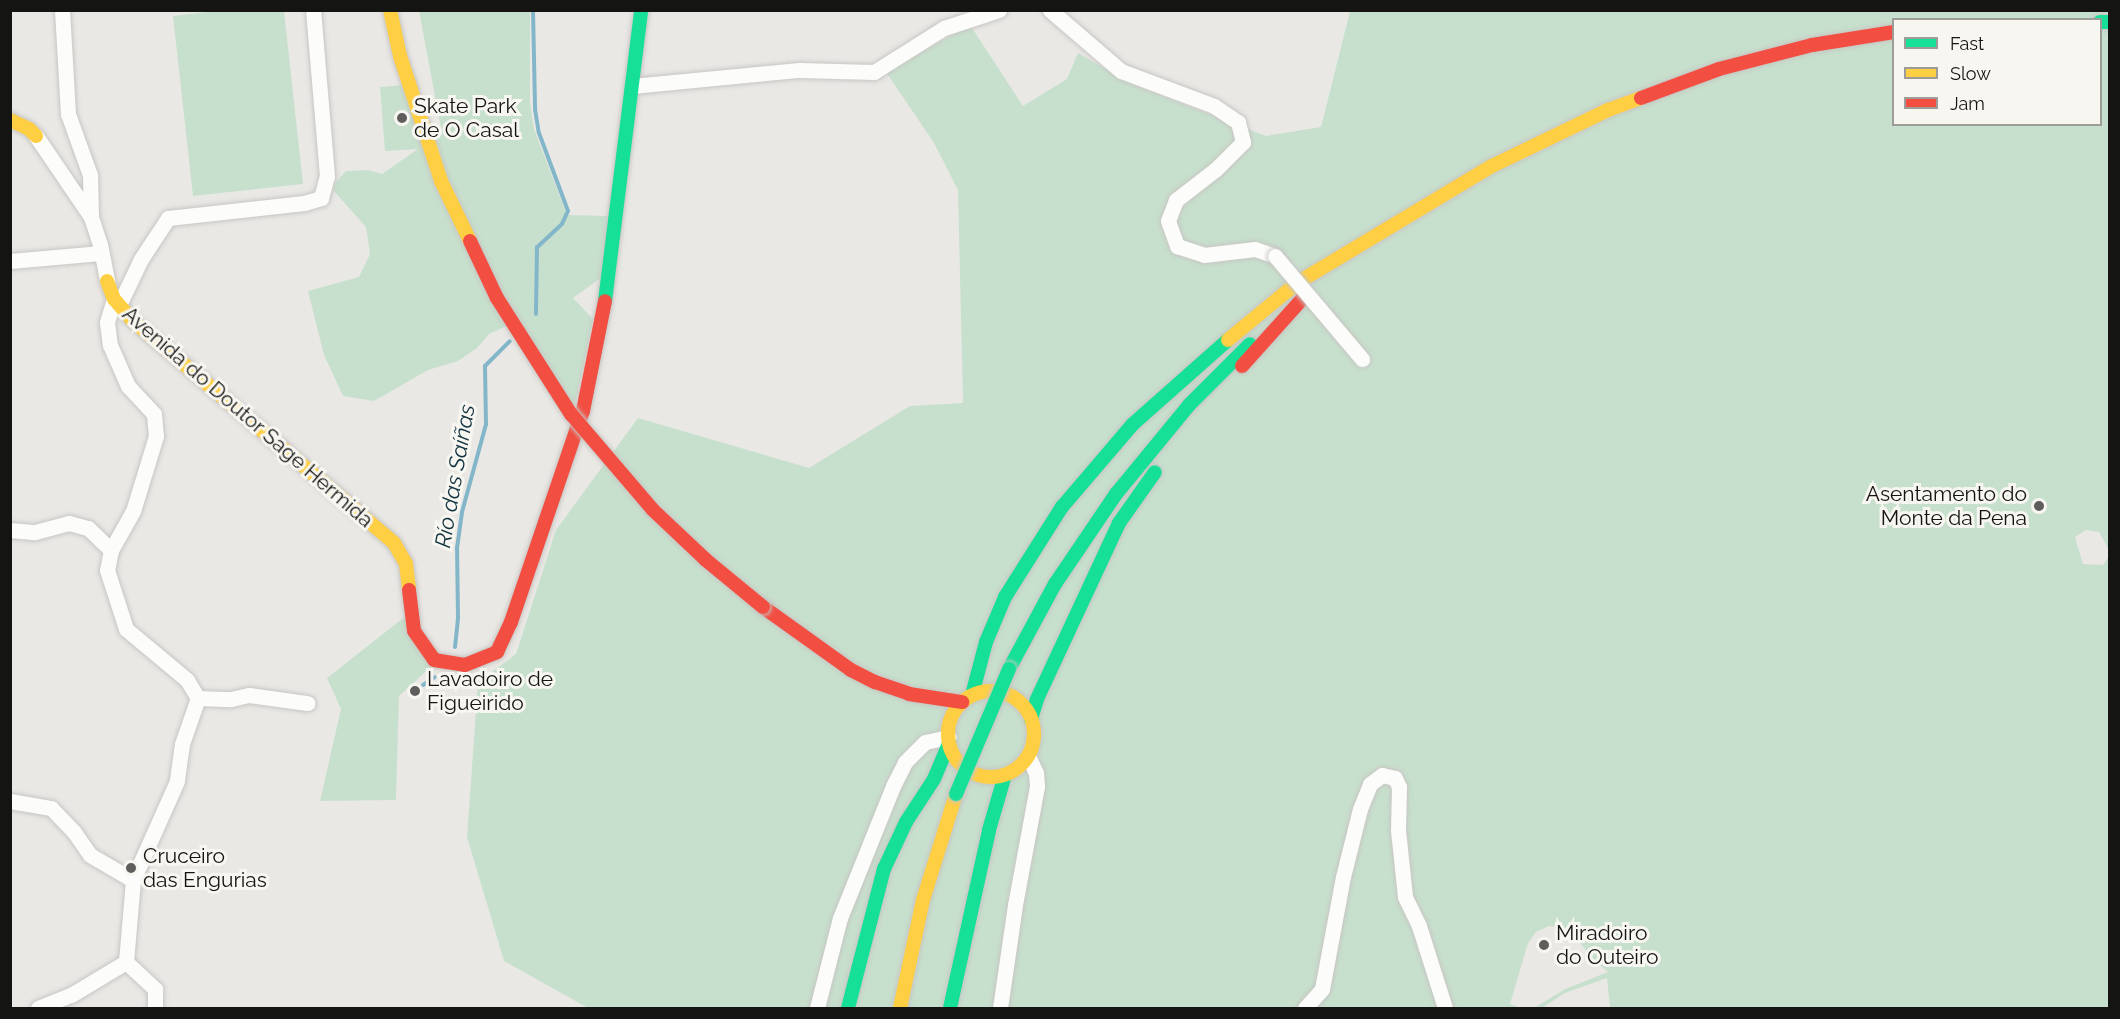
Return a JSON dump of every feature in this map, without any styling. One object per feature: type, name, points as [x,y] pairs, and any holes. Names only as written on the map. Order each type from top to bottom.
[{"type":"main road","points":[[390,10],[400,56],[441,181],[497,298],[531,355],[571,414],[653,510],[706,560],[763,607],[851,670],[909,694],[932,709],[948,735],[954,757],[964,768],[976,775],[991,777],[1005,775],[1018,767],[1028,756],[1033,738],[1031,719],[1037,699],[1119,523],[1183,431],[1304,297]]},
{"type":"main road","points":[[632,86],[642,10]]},
{"type":"main road","points":[[848,1008],[884,869],[906,822],[934,779],[953,712],[967,698],[986,642],[1005,597],[1062,507],[1134,424],[1258,314],[1297,284],[1492,166],[1608,110],[1719,69],[1812,45],[1892,33]]},
{"type":"main road","name":"Avenida do Doutor Sage Hermida","points":[[107,281],[117,302],[132,320],[394,543],[406,564],[414,631],[434,660],[465,665],[497,652],[511,622],[583,411],[610,275],[632,86]]},
{"type":"main road","name":"Avenida do Doutor Sage Hermida","points":[[10,120],[29,129],[36,136]]},
{"type":"main road","points":[[900,1008],[923,900],[956,794],[1009,669],[1055,584],[1116,494],[1190,405],[1242,351],[1387,230]]},
{"type":"main road","points":[[909,694],[967,698],[984,692],[1007,694],[1017,700],[1031,719]]},
{"type":"main road","points":[[950,1008],[989,830],[1005,775]]},
{"type":"street","points":[[62,10],[68,114],[90,175],[91,218]]},
{"type":"street","points":[[126,962],[133,880],[177,781],[182,744],[198,698],[188,680],[126,629],[107,570],[111,550],[133,511],[156,436],[154,414],[128,386],[110,345],[107,322],[141,259],[168,218],[304,203],[321,198],[327,176],[313,10]]},
{"type":"street","points":[[632,86],[799,70],[874,72],[944,28],[999,10]]},
{"type":"street","points":[[1056,13],[1121,71],[1214,106],[1238,122],[1243,142],[1216,169],[1176,200],[1168,221],[1177,246],[1204,255],[1255,249],[1275,256],[1362,359]]},
{"type":"street","name":"Avenida do Doutor Sage Hermida","points":[[36,136],[91,218],[107,281]]},
{"type":"street","points":[[10,261],[101,253]]},
{"type":"street","points":[[10,530],[35,532],[69,523],[88,528],[111,550]]},
{"type":"street","points":[[198,698],[231,699],[249,695],[307,702]]},
{"type":"street","points":[[817,1008],[840,918],[893,786],[905,762],[925,742],[948,735]]},
{"type":"street","points":[[1000,1008],[1015,905],[1037,786],[1036,773],[1028,756]]},
{"type":"street","points":[[1305,1008],[1322,989],[1343,877],[1360,809],[1370,784],[1382,775],[1395,778],[1399,787],[1398,830],[1405,897],[1419,926],[1445,1008]]},
{"type":"street","points":[[10,801],[51,808],[74,832],[90,855],[133,880]]},
{"type":"street","points":[[38,1008],[71,995],[126,962]]},
{"type":"street","points":[[126,962],[155,989],[155,1008]]},
{"type":"green space","points":[[225,10],[284,11],[303,184],[193,196],[173,16]]},
{"type":"green space","points":[[419,11],[530,11],[530,103],[534,129],[567,215],[611,216],[602,277],[573,298],[593,319],[574,409],[516,322],[489,334],[477,348],[458,361],[428,370],[374,401],[343,396],[324,355],[308,291],[359,277],[370,254],[366,227],[333,190],[336,182],[346,171],[368,170],[382,174],[418,149],[385,151],[380,87],[418,84],[424,145],[442,133]]},
{"type":"green space","points":[[1350,11],[2109,11],[2109,550],[2099,532],[2086,530],[2075,537],[2083,564],[2103,565],[2109,556],[2109,1008],[1610,1008],[1607,978],[1565,993],[1542,1008],[1534,1008],[1565,989],[1608,972],[1590,956],[1573,933],[1560,927],[1549,926],[1536,932],[1528,943],[1510,1004],[1520,1008],[588,1008],[504,961],[467,837],[478,682],[516,654],[556,530],[638,418],[809,468],[910,406],[963,403],[958,190],[934,143],[886,72],[970,25],[1023,106],[1067,79],[1078,53],[1131,84],[1266,136],[1321,127]]},
{"type":"green space","points":[[407,615],[432,666],[399,696],[396,800],[320,801],[341,709],[327,678]]},
{"type":"waterway","name":"Río das Saíñas","points":[[533,10],[535,109],[539,133],[568,211],[562,224],[537,247],[536,314]]},
{"type":"waterway","name":"Río das Saíñas","points":[[455,647],[458,617],[457,548],[462,512],[486,424],[485,366],[510,341]]},
{"type":"waterway","name":"Río das Saíñas","points":[[423,685],[435,677]]},
{"type":"traffic: fast","points":[[605,301],[641,10]]},
{"type":"traffic: fast","points":[[2102,22],[2110,22]]},
{"type":"traffic: fast","points":[[972,695],[986,642],[1005,597],[1062,507],[1133,424],[1228,340]]},
{"type":"traffic: fast","points":[[1009,669],[1055,584],[1116,494],[1189,405],[1250,344]]},
{"type":"traffic: fast","points":[[1031,719],[1037,699],[1119,523],[1155,472]]},
{"type":"traffic: fast","points":[[956,794],[1009,669]]},
{"type":"traffic: fast","points":[[848,1008],[884,869],[906,822],[934,779],[949,743]]},
{"type":"traffic: fast","points":[[950,1008],[989,830],[1005,775]]},
{"type":"traffic: slow","points":[[390,10],[400,56],[441,181],[470,241]]},
{"type":"traffic: slow","points":[[1228,340],[1297,283],[1492,166],[1608,110],[1641,98]]},
{"type":"traffic: slow","points":[[10,120],[29,129],[36,136]]},
{"type":"traffic: slow","points":[[107,281],[114,299],[132,320],[394,543],[406,564],[409,590]]},
{"type":"traffic: slow","points":[[991,691],[1015,698],[1027,710],[1034,734],[1027,758],[1015,770],[991,777],[967,770],[955,758],[948,734],[955,710],[967,698],[991,691]]},
{"type":"traffic: slow","points":[[900,1008],[923,900],[956,794]]},
{"type":"traffic: jam","points":[[1641,98],[1719,69],[1812,45],[1892,32]]},
{"type":"traffic: jam","points":[[470,241],[497,298],[571,414],[653,510],[706,560],[763,607]]},
{"type":"traffic: jam","points":[[1242,366],[1303,298]]},
{"type":"traffic: jam","points":[[409,590],[414,631],[434,660],[465,665],[497,652],[511,622],[583,411],[605,301]]},
{"type":"traffic: jam","points":[[763,607],[851,670],[875,682],[909,694],[962,702]]},
{"type":"place","name":"Skate Park de O Casal","points":[[402,118]]},
{"type":"place","name":"Asentamento do Monte da Pena","points":[[2039,506]]},
{"type":"place","name":"Lavadoiro de Figueirido","points":[[415,691]]},
{"type":"place","name":"Cruceiro das Engurias","points":[[131,868]]},
{"type":"place","name":"Miradoiro do Outeiro","points":[[1544,945]]}]
